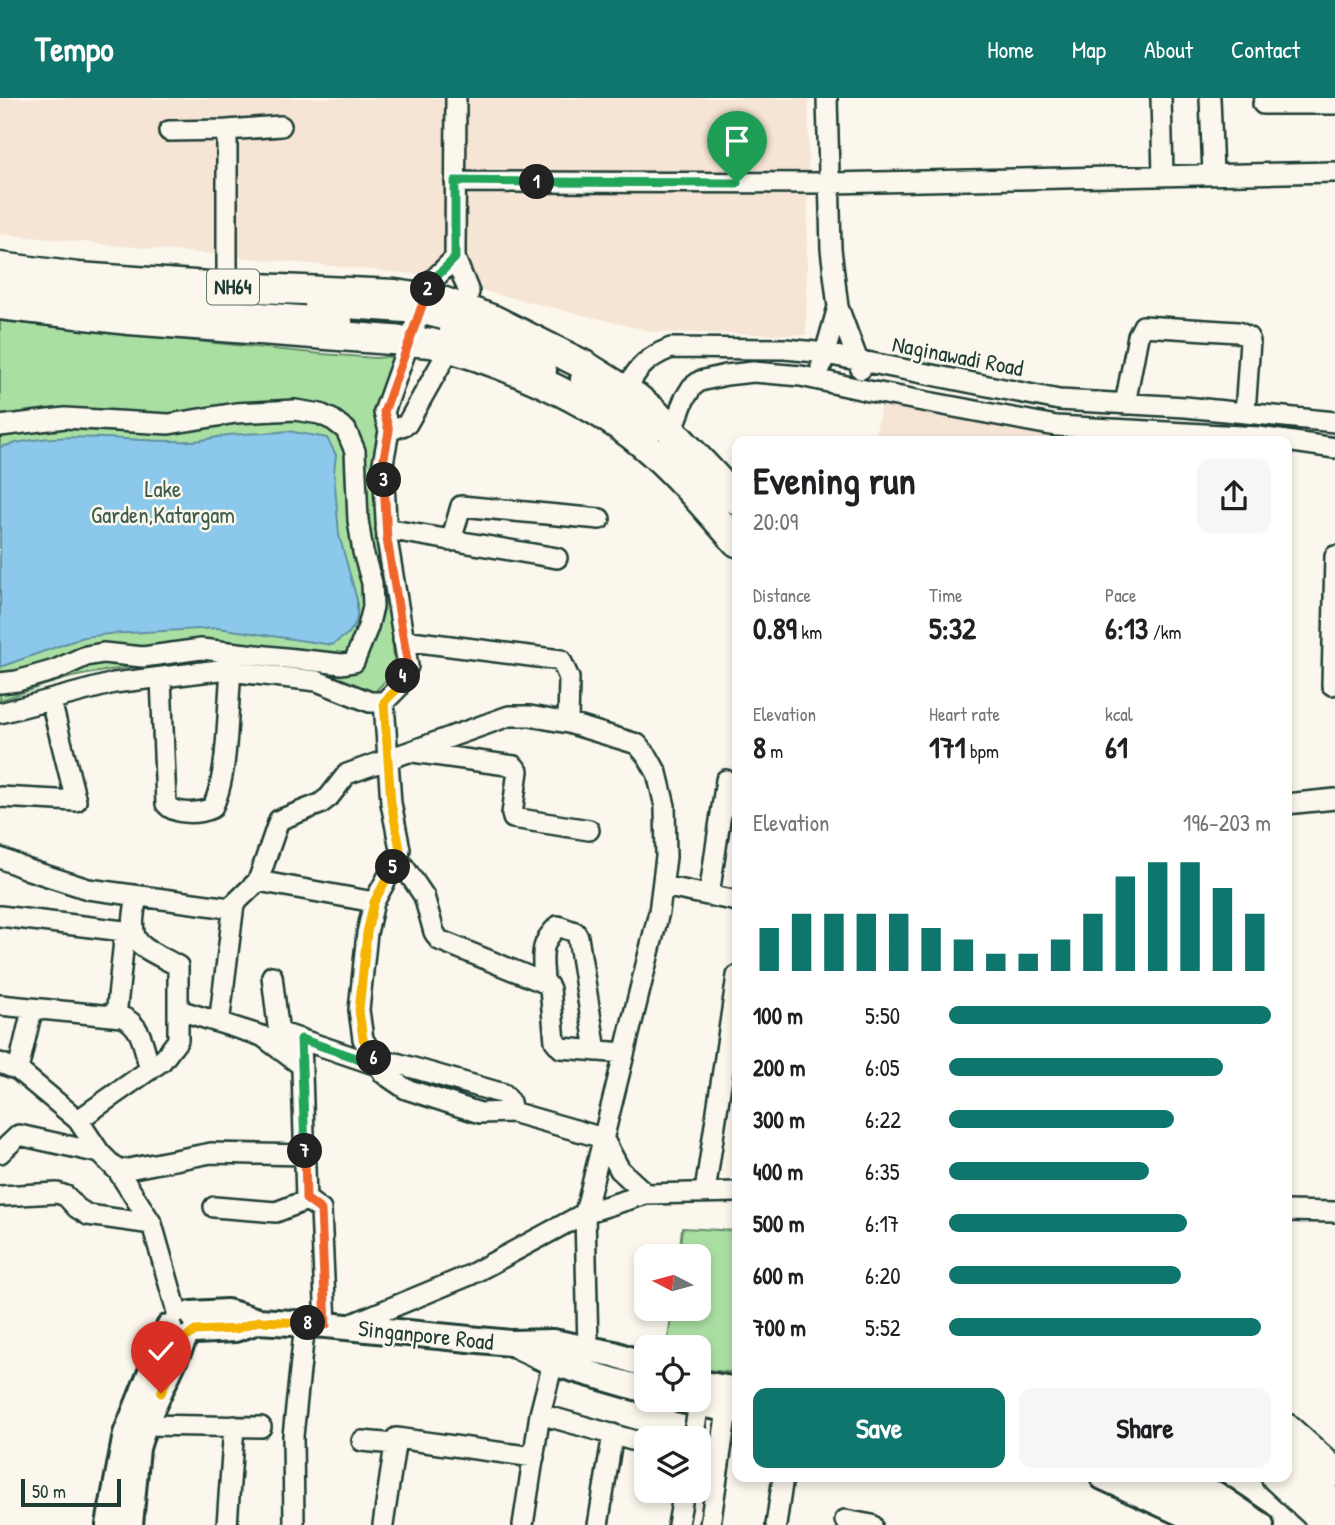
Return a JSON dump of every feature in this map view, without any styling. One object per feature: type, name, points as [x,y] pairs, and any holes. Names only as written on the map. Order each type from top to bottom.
[{"type":"highway","name":"NH64","points":[[0,267],[227,292],[458,327],[494,320],[584,365],[618,406]]},
{"type":"highway","name":"NH64","points":[[0,305],[142,321],[418,319],[458,327],[519,373],[618,406],[653,411],[666,447],[732,535]]},
{"type":"highway","name":"NH64","points":[[666,447],[732,496]]},
{"type":"highway","points":[[1292,1433],[1335,1472]]},
{"type":"highway","points":[[1292,1464],[1335,1505]]},
{"type":"highway","points":[[1292,1478],[1335,1521]]},
{"type":"highway","points":[[1152,1482],[1196,1501],[1238,1525]]},
{"type":"highway","points":[[1281,1482],[1328,1525]]},
{"type":"main road","points":[[0,282],[86,293],[150,307],[418,319]]},
{"type":"main road","points":[[86,293],[227,292]]},
{"type":"main road","points":[[666,447],[732,519]]},
{"type":"main road","name":"Singanpore Road","points":[[183,1325],[236,1329],[258,1321],[510,1343],[553,1342],[614,1354],[634,1361]]},
{"type":"main road","points":[[130,1525],[137,1448],[183,1325]]},
{"type":"main road","points":[[109,1525],[126,1434],[183,1325]]},
{"type":"main road","name":"Singanpore Road","points":[[510,1343],[554,1363],[634,1386]]},
{"type":"main road","points":[[711,1400],[732,1404]]},
{"type":"main road","points":[[1114,1482],[1208,1525]]},
{"type":"main road","points":[[1187,1482],[1215,1494],[1261,1525]]},
{"type":"street","points":[[389,431],[407,424],[458,327],[469,292],[455,258],[456,98]]},
{"type":"street","points":[[827,98],[831,249],[838,307],[869,391]]},
{"type":"street","points":[[1161,98],[1163,175]]},
{"type":"street","points":[[1210,98],[1213,174]]},
{"type":"street","points":[[1263,104],[1335,104]]},
{"type":"street","points":[[169,131],[281,127]]},
{"type":"street","points":[[227,130],[227,292]]},
{"type":"street","points":[[455,181],[831,183],[1335,172]]},
{"type":"street","points":[[0,713],[114,683],[219,670],[317,681],[370,702],[384,702],[397,689],[408,666],[387,529],[383,463],[389,431],[384,412],[430,283],[455,258]]},
{"type":"street","points":[[817,379],[838,307]]},
{"type":"street","points":[[1125,404],[1138,337],[1143,326],[1238,332],[1250,341],[1245,414]]},
{"type":"street","name":"Naginawadi Road","points":[[618,406],[642,363],[671,348],[785,349],[824,354],[1059,400],[1185,407],[1335,422]]},
{"type":"street","points":[[666,447],[684,400],[692,387],[701,381],[753,372],[817,379],[1056,433],[1145,436]]},
{"type":"street","points":[[1056,433],[1059,400]]},
{"type":"street","points":[[0,426],[65,418],[169,424],[236,414],[295,410],[320,414],[346,430],[355,451],[358,520],[372,583],[373,607],[354,662],[342,664],[201,649],[143,657],[103,653],[86,656],[42,673],[0,683]]},
{"type":"street","points":[[1292,442],[1335,448]]},
{"type":"street","points":[[451,541],[461,506],[600,519]]},
{"type":"street","points":[[387,529],[558,558]]},
{"type":"street","points":[[1332,684],[1335,556]]},
{"type":"street","points":[[403,640],[561,660],[569,678],[568,723]]},
{"type":"street","points":[[161,678],[166,804],[171,809],[195,811],[212,808],[216,800],[222,773],[231,672]]},
{"type":"street","points":[[0,797],[76,801],[51,701]]},
{"type":"street","points":[[384,702],[391,803],[400,849],[398,858],[374,902],[367,933],[359,1010],[363,1039],[377,1065],[394,1083],[406,1089],[480,1113],[512,1112],[603,1138],[620,1170],[646,1194]]},
{"type":"street","points":[[0,858],[88,889],[230,908],[258,881],[279,820],[320,804],[330,797],[347,774],[509,716],[530,716],[568,723],[637,744],[657,773],[665,806],[666,857],[659,912],[585,1213],[588,1349]]},
{"type":"street","points":[[413,752],[516,767],[518,771],[513,818],[589,830]]},
{"type":"street","points":[[709,895],[726,780]]},
{"type":"street","points":[[1292,803],[1335,799]]},
{"type":"street","points":[[398,858],[424,896],[434,933],[439,940],[544,982],[550,989],[555,1041],[558,1044],[566,1049],[624,1053]]},
{"type":"street","points":[[258,881],[374,902]]},
{"type":"street","points":[[663,887],[732,900]]},
{"type":"street","points":[[116,1016],[136,896]]},
{"type":"street","points":[[220,1016],[234,904]]},
{"type":"street","points":[[0,916],[129,932],[138,943],[178,966],[178,1040],[162,1061],[78,1120]]},
{"type":"street","points":[[544,982],[542,951],[546,937],[558,926],[575,932],[596,1051]]},
{"type":"street","points":[[272,976],[279,1030],[377,1065]]},
{"type":"street","points":[[0,1005],[116,1016],[132,1021],[137,1028],[150,1070]]},
{"type":"street","points":[[705,1192],[732,1009]]},
{"type":"street","points":[[32,1010],[9,1067],[78,1120],[100,1153],[118,1171],[152,1224],[183,1325]]},
{"type":"street","points":[[179,1010],[262,1036],[302,1066]]},
{"type":"street","points":[[301,1039],[307,1200]]},
{"type":"street","points":[[0,1153],[9,1132],[100,1153]]},
{"type":"street","points":[[118,1171],[211,1153],[305,1155]]},
{"type":"street","points":[[326,1325],[470,1275],[585,1213],[646,1194],[732,1192]]},
{"type":"street","points":[[0,1196],[57,1193],[66,1196],[88,1215],[152,1224]]},
{"type":"street","points":[[214,1207],[276,1212],[307,1200]]},
{"type":"street","points":[[294,1525],[293,1436],[326,1325],[321,1210],[307,1200]]},
{"type":"street","points":[[1292,1211],[1335,1212]]},
{"type":"street","points":[[523,1525],[540,1414],[554,1363]]},
{"type":"street","points":[[710,1525],[732,1409]]},
{"type":"street","points":[[540,1414],[634,1440]]},
{"type":"street","points":[[144,1425],[261,1427]]},
{"type":"street","points":[[227,1525],[234,1426]]},
{"type":"street","points":[[598,1525],[613,1434]]},
{"type":"street","points":[[383,1525],[398,1438],[534,1457]]},
{"type":"street","points":[[362,1441],[395,1444]]},
{"type":"street","points":[[776,1525],[782,1482]]},
{"type":"street","points":[[678,1525],[682,1503]]},
{"type":"street","points":[[845,1520],[872,1525]]},
{"type":"shaded area","points":[[0,98],[809,98],[806,335],[654,332],[414,274],[0,234]]},
{"type":"shaded area","points":[[881,406],[1049,421],[1048,436],[875,436]]},
{"type":"green space","name":"Lake Garden,Katargam","points":[[0,321],[323,354],[376,358],[396,356],[392,406],[388,579],[394,660],[387,679],[372,695],[334,678],[300,669],[238,662],[205,662],[141,666],[82,675],[0,700]]},
{"type":"green space","points":[[682,1228],[732,1231],[732,1372],[711,1370],[711,1335],[669,1335],[670,1321],[711,1321],[711,1244],[680,1244]]},
{"type":"water","points":[[288,431],[327,438],[336,455],[334,472],[339,535],[357,600],[357,618],[349,633],[332,645],[218,628],[109,634],[84,637],[0,667],[0,447],[47,438],[192,441],[229,435]]},
{"type":"route","points":[[161,1393],[184,1339],[195,1331],[236,1329],[258,1321],[326,1325],[321,1210],[306,1199],[301,1039],[377,1065],[363,1039],[359,1010],[367,933],[374,902],[398,858],[400,849],[391,803],[384,702],[397,689],[408,666],[387,539],[383,463],[389,431],[384,412],[430,283],[455,258],[455,181],[737,183]]}]
